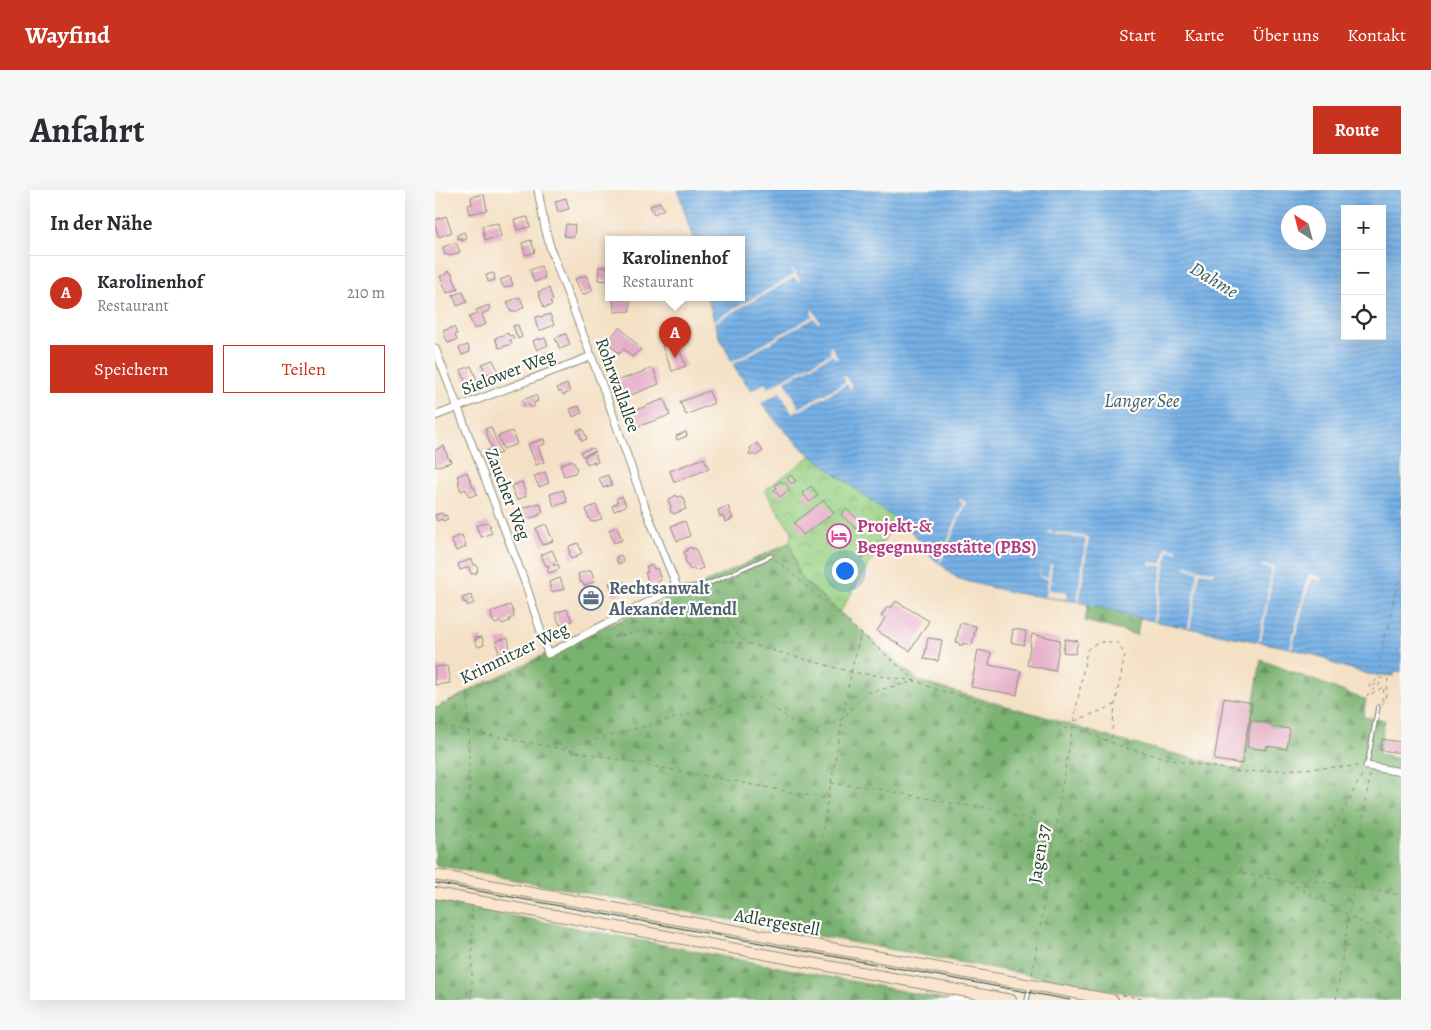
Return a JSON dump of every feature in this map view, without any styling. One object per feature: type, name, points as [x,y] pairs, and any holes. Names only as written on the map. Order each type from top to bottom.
[{"type":"main road","name":"Adlergestell","points":[[435,875],[1113,1000]]},
{"type":"main road","name":"Adlergestell","points":[[435,893],[1011,1000]]},
{"type":"street","name":"Rohrwallallee","points":[[538,190],[551,250],[645,507],[677,587]]},
{"type":"street","name":"Zaucher Weg","points":[[435,348],[527,588],[548,654]]},
{"type":"street","name":"Sielower Weg","points":[[435,416],[591,356]]},
{"type":"street","name":"Krimnitzer Weg","points":[[548,654],[677,587]]},
{"type":"street","points":[[1369,766],[1401,772]]},
{"type":"lane","name":"Krimnitzer Weg","points":[[677,587],[701,587],[771,556]]},
{"type":"lane","points":[[1369,766],[1379,705]]},
{"type":"lane","points":[[1027,1000],[1030,985]]},
{"type":"path","points":[[771,556],[917,681]]},
{"type":"path","points":[[695,592],[719,607],[741,639],[750,644]]},
{"type":"path","points":[[577,639],[590,642],[642,630],[750,644],[851,672],[917,681],[933,688],[1054,723],[1073,732]]},
{"type":"path","points":[[1379,678],[1377,675],[1385,631]]},
{"type":"path","points":[[802,943],[842,719],[861,633]]},
{"type":"path","name":"Jagen 37","points":[[1030,985],[1056,832],[1061,791],[1087,650],[1095,644],[1105,641],[1118,643],[1125,655],[1115,705]]},
{"type":"path","name":"Krimnitzer Weg","points":[[435,709],[548,654]]},
{"type":"path","points":[[1379,705],[1385,700],[1388,679],[1379,678],[1369,686],[1370,688],[1379,682],[1380,684],[1367,695],[1383,687],[1382,700]]},
{"type":"path","points":[[564,748],[756,696],[810,733],[842,719],[866,694],[917,681]]},
{"type":"path","points":[[468,692],[472,882]]},
{"type":"path","points":[[1074,722],[1115,705],[1111,743]]},
{"type":"path","points":[[435,725],[828,799]]},
{"type":"path","points":[[1074,726],[1125,748],[1177,761],[1242,772],[1369,766]]},
{"type":"path","points":[[1308,879],[1369,766]]},
{"type":"path","points":[[1336,1000],[1369,766]]},
{"type":"path","points":[[831,782],[962,805],[984,807],[1030,820],[1098,848],[1287,882],[1401,944]]},
{"type":"path","points":[[1287,882],[1308,879],[1401,895]]},
{"type":"path","points":[[471,1000],[472,908]]},
{"type":"path","points":[[793,1000],[797,968]]},
{"type":"green space","name":"Projekt-& Begegnungsstätte (PBS)","points":[[812,455],[897,519],[840,612],[800,577],[790,542],[792,531],[765,490]]},
{"type":"green space","points":[[790,542],[800,578],[918,680],[1118,740],[1242,770],[1261,660],[1366,699],[1363,717],[1385,720],[1379,755],[1401,759],[1401,1000],[1165,1000],[435,865],[435,709],[577,639],[682,594]]},
{"type":"green space","points":[[1088,603],[1140,618],[1137,635],[1085,621]]},
{"type":"green space","points":[[435,901],[949,1000],[435,1000]]},
{"type":"water","name":"Langer See","points":[[678,190],[1401,190],[1401,673],[1394,672],[1394,676],[1368,674],[1331,663],[1325,658],[1290,648],[1153,621],[1079,602],[1015,593],[957,578],[920,547],[922,543],[910,530],[804,450],[780,426],[738,373],[719,336],[708,301],[745,301],[745,236],[692,236]]},
{"type":"pier","points":[[793,269],[800,281],[798,282],[795,277],[715,322],[714,320],[794,275],[791,270]]},
{"type":"pier","points":[[813,310],[820,322],[818,323],[814,318],[733,364],[732,362],[813,316],[811,311]]},
{"type":"pier","points":[[831,346],[838,358],[836,359],[832,355],[785,381],[799,408],[846,382],[843,377],[845,376],[852,387],[850,389],[847,384],[792,413],[780,392],[761,403],[751,391],[765,383],[768,388],[831,353],[829,348]]},
{"type":"pier","points":[[960,499],[966,502],[940,564],[939,562],[963,503],[959,501]]},
{"type":"pier","points":[[1048,531],[1089,537],[1079,602],[1077,601],[1086,539],[1047,533]]},
{"type":"pier","points":[[1166,547],[1177,549],[1177,551],[1168,550],[1155,621],[1153,621],[1163,566],[1149,564],[1150,562],[1163,564]]},
{"type":"pier","points":[[1041,563],[1040,576],[1048,577],[1050,564],[1052,565],[1050,581],[1059,582],[1050,582],[1049,590],[1067,592],[1066,599],[1046,597],[1048,579],[1039,577]]},
{"type":"pier","points":[[1262,565],[1274,567],[1261,641],[1259,641],[1272,569],[1262,567]]},
{"type":"pier","points":[[1185,566],[1214,572],[1213,574],[1200,572],[1190,628],[1188,628],[1198,571],[1185,568]]},
{"type":"pier","points":[[1309,574],[1322,578],[1321,580],[1311,578],[1292,648],[1290,648]]},
{"type":"building","points":[[484,194],[487,210],[470,214],[468,205],[472,204],[471,197]]},
{"type":"building","points":[[566,198],[569,209],[558,212],[555,201]]},
{"type":"building","points":[[660,202],[664,209],[654,214],[650,206]]},
{"type":"building","points":[[446,216],[452,232],[439,237],[435,220]]},
{"type":"building","points":[[528,217],[530,227],[517,230],[514,220]]},
{"type":"building","points":[[498,223],[501,237],[485,240],[482,226]]},
{"type":"building","points":[[566,224],[575,225],[574,237],[564,236]]},
{"type":"building","points":[[464,232],[467,239],[462,241],[461,238],[458,239],[457,235]]},
{"type":"building","points":[[531,240],[535,252],[525,255],[522,243]]},
{"type":"building","points":[[456,242],[460,252],[450,256],[445,255],[443,247]]},
{"type":"building","points":[[541,266],[545,278],[534,282],[530,270]]},
{"type":"building","points":[[599,267],[605,267],[605,281],[598,280]]},
{"type":"building","points":[[449,271],[458,289],[447,293],[440,276],[447,274],[446,272]]},
{"type":"building","points":[[494,273],[495,280],[488,282],[486,275]]},
{"type":"building","points":[[586,275],[593,291],[582,295],[575,279]]},
{"type":"building","points":[[510,276],[513,285],[504,288],[500,280]]},
{"type":"building","points":[[549,288],[553,300],[550,301],[552,305],[544,308],[538,292]]},
{"type":"building","points":[[463,292],[467,302],[457,306],[453,295]]},
{"type":"building","points":[[520,297],[524,307],[511,312],[507,302]]},
{"type":"building","points":[[613,301],[630,301],[630,311],[614,312]]},
{"type":"building","points":[[489,305],[489,311],[482,314],[486,324],[474,329],[469,317],[478,314],[476,310]]},
{"type":"building","points":[[550,314],[554,325],[539,331],[536,317]]},
{"type":"building","points":[[518,325],[522,337],[518,339],[513,326]]},
{"type":"building","points":[[454,327],[457,340],[448,343],[443,331]]},
{"type":"building","points":[[620,327],[641,349],[632,357],[624,349],[619,354],[607,341]]},
{"type":"building","points":[[508,333],[514,339],[510,340],[512,344],[499,348],[495,338]]},
{"type":"building","points":[[566,334],[570,345],[560,349],[555,338]]},
{"type":"building","points":[[539,338],[539,340],[545,338],[548,345],[537,350],[533,341]]},
{"type":"building","points":[[676,341],[686,366],[672,371],[662,346]]},
{"type":"building","points":[[468,345],[470,352],[462,355],[459,348]]},
{"type":"building","points":[[547,353],[550,360],[540,364],[537,358]]},
{"type":"building","points":[[493,360],[498,371],[486,374],[482,364]]},
{"type":"building","points":[[471,366],[478,382],[467,386],[461,370]]},
{"type":"building","points":[[653,368],[659,384],[623,398],[617,381]]},
{"type":"building","points":[[567,384],[570,392],[563,395],[557,388]]},
{"type":"building","points":[[709,391],[714,403],[686,415],[680,402]]},
{"type":"building","points":[[536,395],[538,401],[534,403],[534,407],[525,406],[522,400]]},
{"type":"building","points":[[664,399],[670,415],[634,428],[628,413]]},
{"type":"building","points":[[579,406],[582,413],[573,417],[570,409]]},
{"type":"building","points":[[491,427],[501,453],[490,457],[487,451],[492,449],[485,429]]},
{"type":"building","points":[[583,429],[587,439],[582,441],[577,431]]},
{"type":"building","points":[[512,431],[517,444],[503,449],[498,436]]},
{"type":"building","points":[[686,432],[687,436],[677,440],[676,436]]},
{"type":"building","points":[[544,439],[545,444],[538,446],[544,462],[536,465],[528,444]]},
{"type":"building","points":[[757,443],[763,451],[756,456],[753,454],[751,456],[749,453],[750,448]]},
{"type":"building","points":[[444,446],[451,462],[435,467],[435,450]]},
{"type":"building","points":[[593,448],[595,451],[582,456],[581,452]]},
{"type":"building","points":[[595,452],[598,462],[594,464],[594,461],[587,464],[584,457]]},
{"type":"building","points":[[704,458],[709,469],[674,482],[670,471]]},
{"type":"building","points":[[572,460],[577,468],[575,473],[564,476],[560,465]]},
{"type":"building","points":[[467,472],[477,494],[469,497],[466,489],[461,491],[457,476]]},
{"type":"building","points":[[545,472],[549,483],[539,487],[534,476]]},
{"type":"building","points":[[608,475],[612,485],[603,488],[599,478]]},
{"type":"building","points":[[791,475],[796,481],[791,484],[787,478]]},
{"type":"building","points":[[781,481],[785,482],[790,489],[780,497],[774,490],[777,488],[775,486]]},
{"type":"building","points":[[522,482],[526,496],[517,500],[511,486]]},
{"type":"building","points":[[811,486],[818,495],[810,502],[802,493]]},
{"type":"building","points":[[563,490],[567,502],[554,506],[550,494]]},
{"type":"building","points":[[676,495],[677,497],[681,496],[684,498],[686,509],[674,514],[671,512],[668,500]]},
{"type":"building","points":[[622,496],[626,506],[614,511],[612,506],[618,503],[616,499]]},
{"type":"building","points":[[824,500],[834,513],[803,535],[794,523]]},
{"type":"building","points":[[540,503],[543,512],[539,513],[540,515],[527,519],[523,508]]},
{"type":"building","points":[[596,505],[602,519],[591,522],[586,509]]},
{"type":"building","points":[[728,506],[733,519],[725,522],[723,516],[720,517],[718,510]]},
{"type":"building","points":[[846,509],[869,526],[862,534],[841,515]]},
{"type":"building","points":[[442,513],[448,519],[437,521],[435,515]]},
{"type":"building","points":[[685,521],[690,536],[677,541],[671,526]]},
{"type":"building","points":[[487,522],[491,526],[489,526],[492,533],[481,537],[476,526]]},
{"type":"building","points":[[546,524],[553,541],[542,545],[536,528]]},
{"type":"building","points":[[617,527],[622,540],[614,543],[609,530]]},
{"type":"building","points":[[462,535],[466,547],[456,551],[451,539]]},
{"type":"building","points":[[578,543],[582,553],[571,559],[569,546]]},
{"type":"building","points":[[691,547],[692,549],[695,548],[703,568],[695,571],[694,568],[690,570],[685,560],[684,552]]},
{"type":"building","points":[[552,550],[557,561],[553,563],[554,566],[558,564],[560,569],[549,573],[548,565],[546,566],[541,555]]},
{"type":"building","points":[[867,550],[869,555],[862,558],[860,554]]},
{"type":"building","points":[[621,555],[624,562],[618,564],[616,557]]},
{"type":"building","points":[[472,559],[474,565],[477,565],[477,573],[471,574],[469,567],[460,570],[458,564]]},
{"type":"building","points":[[652,565],[654,569],[657,568],[661,580],[657,582],[658,584],[650,585],[645,573],[648,572],[646,567]]},
{"type":"building","points":[[852,568],[854,573],[847,576],[845,572]]},
{"type":"building","points":[[591,570],[595,581],[584,586],[580,582],[578,574]]},
{"type":"building","points":[[560,578],[564,589],[552,592],[549,582]]},
{"type":"building","points":[[618,579],[618,583],[625,582],[628,591],[614,595],[612,594],[611,587],[617,583],[610,586],[609,582]]},
{"type":"building","points":[[595,591],[600,604],[590,608],[584,595]]},
{"type":"building","points":[[471,595],[474,603],[468,606],[462,598]]},
{"type":"building","points":[[896,601],[929,621],[910,651],[877,631],[885,618],[881,616],[888,606],[891,608]]},
{"type":"building","points":[[510,605],[514,617],[502,624],[501,622],[495,624],[491,612]]},
{"type":"building","points":[[567,609],[572,621],[560,625],[555,613]]},
{"type":"building","points":[[960,623],[976,626],[972,645],[963,643],[963,645],[959,645],[956,642]]},
{"type":"building","points":[[1013,629],[1026,631],[1024,645],[1011,642]]},
{"type":"building","points":[[1032,634],[1060,640],[1055,671],[1027,665]]},
{"type":"building","points":[[482,637],[484,645],[478,647],[474,640],[476,640],[475,638]]},
{"type":"building","points":[[508,638],[511,655],[504,656],[503,652],[499,654],[496,641]]},
{"type":"building","points":[[928,638],[942,640],[938,661],[924,659]]},
{"type":"building","points":[[1065,639],[1078,641],[1075,654],[1063,652]]},
{"type":"building","points":[[978,650],[991,653],[989,665],[1021,671],[1017,695],[971,687]]},
{"type":"building","points":[[447,666],[450,683],[435,685],[435,667]]},
{"type":"building","points":[[1224,698],[1252,703],[1242,764],[1214,760]]},
{"type":"building","points":[[1251,720],[1270,723],[1270,726],[1290,729],[1287,749],[1267,746],[1266,750],[1247,747]]},
{"type":"building","points":[[1382,739],[1401,742],[1401,753],[1380,750]]},
{"type":"ferry route","points":[[1385,631],[1401,572]]},
{"type":"tram line","points":[[435,883],[1070,1000]]},
{"type":"place","name":"Karolinenhof","points":[[675,358]]},
{"type":"place","name":"Projekt-& Begegnungsstätte (PBS)","points":[[839,536]]},
{"type":"place","name":"Rechtsanwalt Alexander Mendl","points":[[591,598]]},
{"type":"water label","name":"Dahme","points":[[1214,280]]}]
